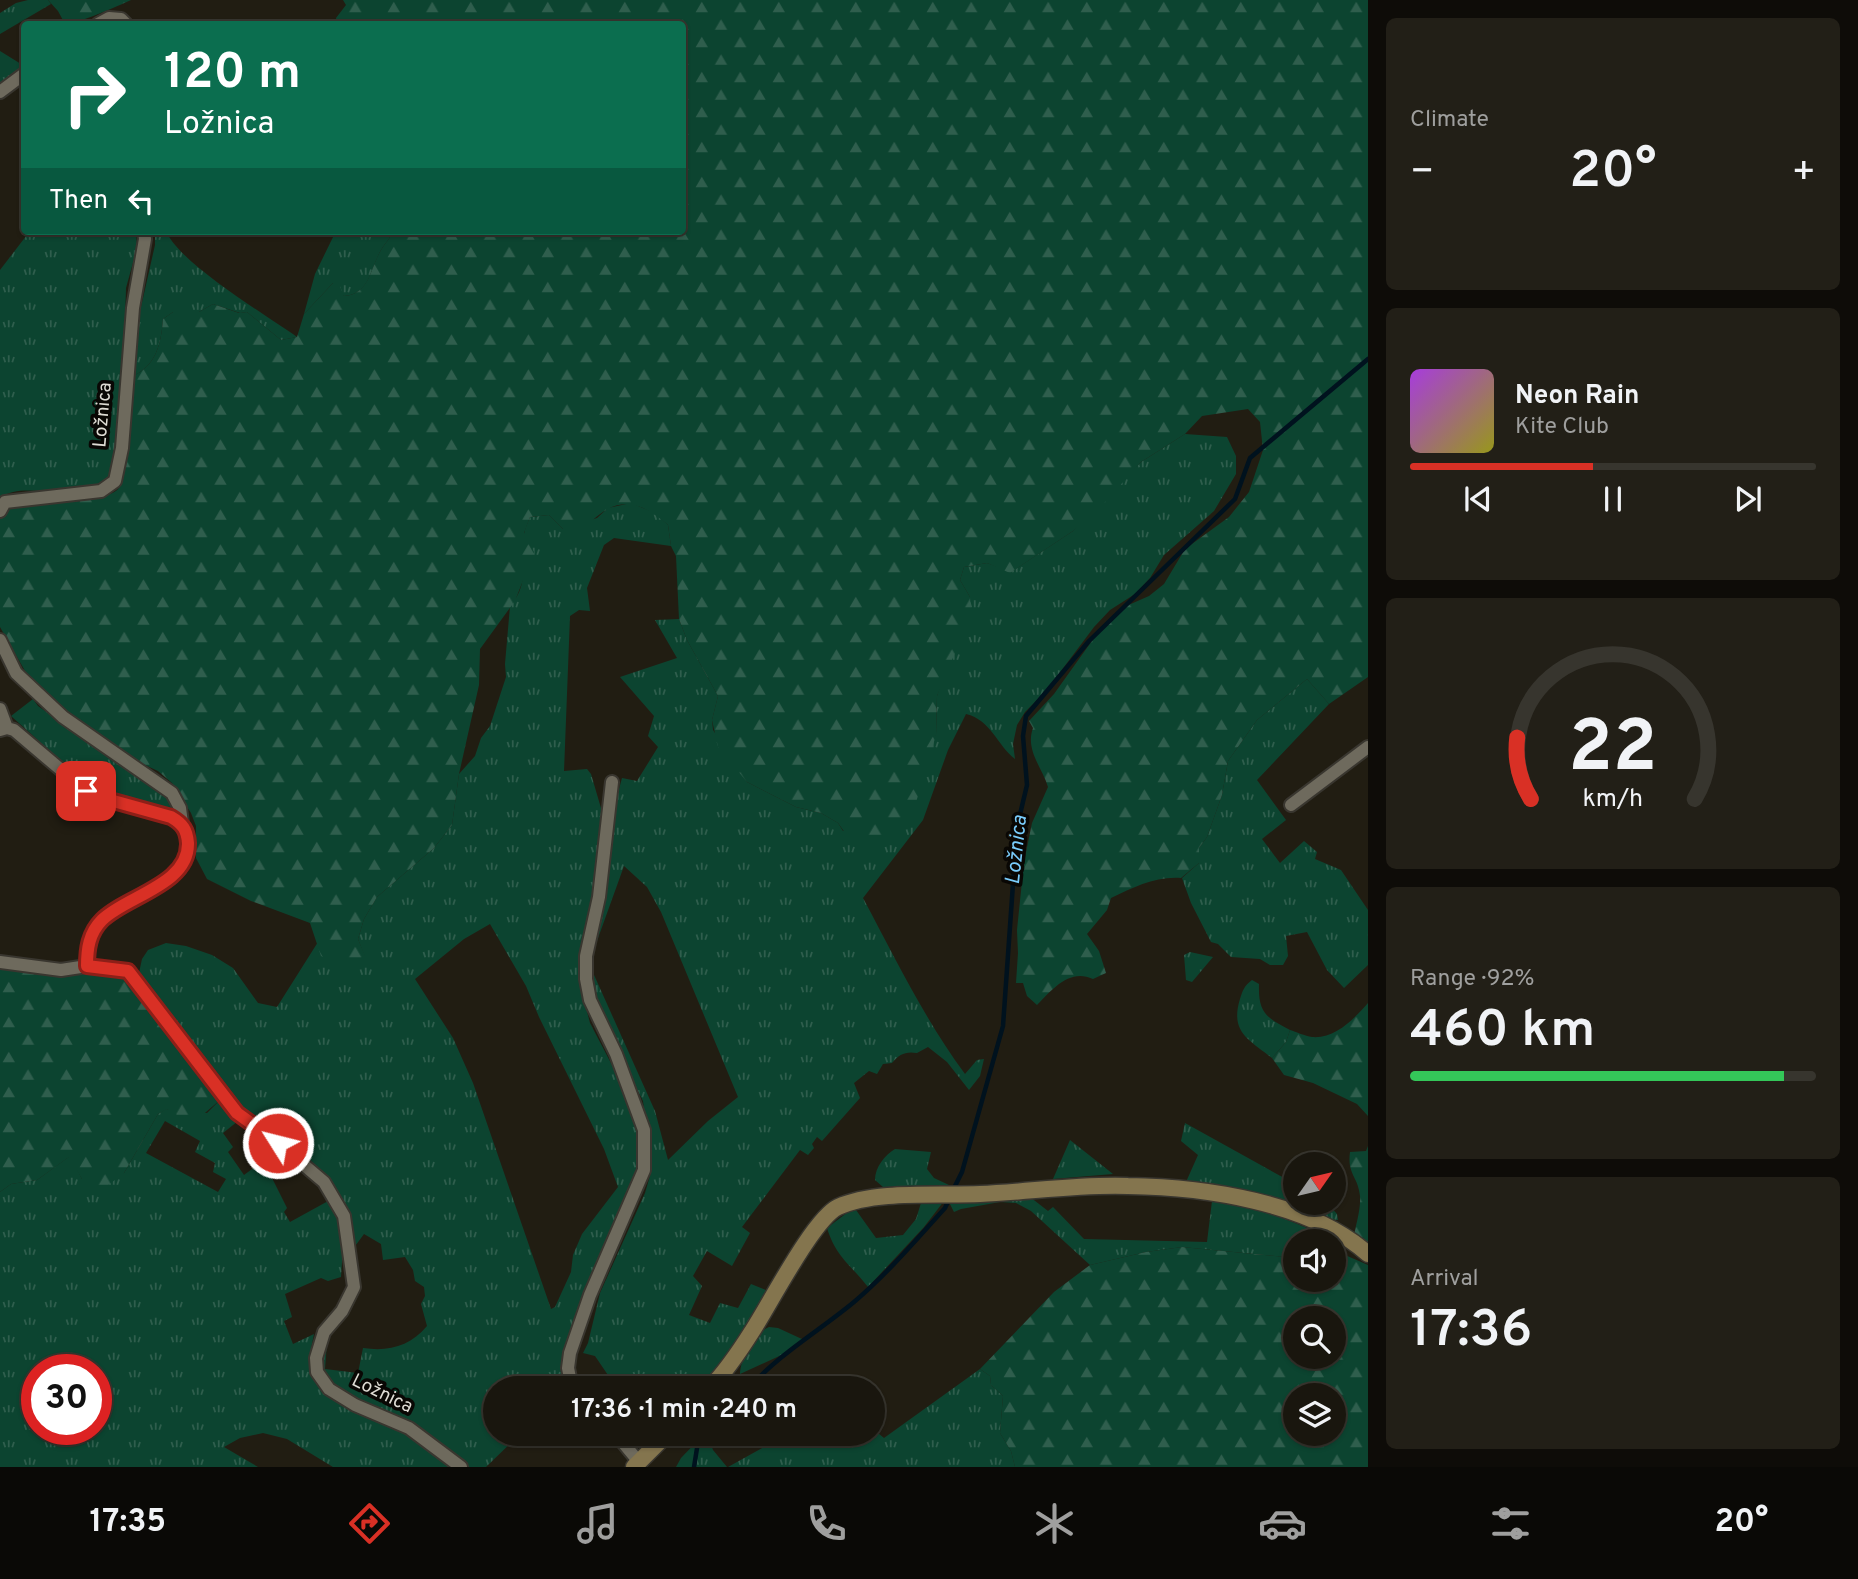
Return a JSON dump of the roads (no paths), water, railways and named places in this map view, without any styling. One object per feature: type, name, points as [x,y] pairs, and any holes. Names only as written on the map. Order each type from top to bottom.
[{"type":"street","points":[[104,21],[109,18],[123,21]]},
{"type":"street","points":[[0,92],[21,77]]},
{"type":"street","name":"Ložnica","points":[[0,511],[5,502],[102,491],[115,481],[122,448],[132,309],[144,235]]},
{"type":"street","points":[[0,640],[16,673],[63,717],[172,793],[180,808],[188,844],[187,854],[180,866],[171,878],[101,921],[87,946],[87,966]]},
{"type":"street","points":[[0,709],[4,729],[25,738],[72,782],[86,791],[182,823]]},
{"type":"street","points":[[1291,805],[1368,747]]},
{"type":"street","points":[[570,1376],[570,1353],[590,1295],[640,1185],[644,1170],[644,1130],[616,1054],[590,1000],[586,979],[586,956],[599,897],[612,782]]},
{"type":"street","name":"Ložnica","points":[[0,962],[21,967],[61,970],[87,966],[128,971],[237,1113],[324,1182],[344,1216],[354,1287],[342,1311],[324,1332],[316,1358],[317,1372],[329,1389],[355,1405],[409,1427],[461,1467]]},
{"type":"street","points":[[721,1376],[817,1225],[836,1208],[861,1200],[910,1195],[1127,1186],[1188,1190],[1257,1202],[1306,1218],[1351,1239],[1368,1254]]},
{"type":"street","points":[[624,1446],[637,1465],[655,1446]]},
{"type":"waterway","name":"Ložnica","points":[[953,1190],[962,1172],[1003,1026],[1017,827],[1027,785],[1023,736],[1026,716],[1089,641],[1235,499],[1250,458],[1368,359]]},
{"type":"waterway","name":"Ložnica","points":[[761,1376],[878,1280],[945,1208],[950,1197]]},
{"type":"waterway","name":"Ložnica","points":[[694,1467],[697,1446]]}]
